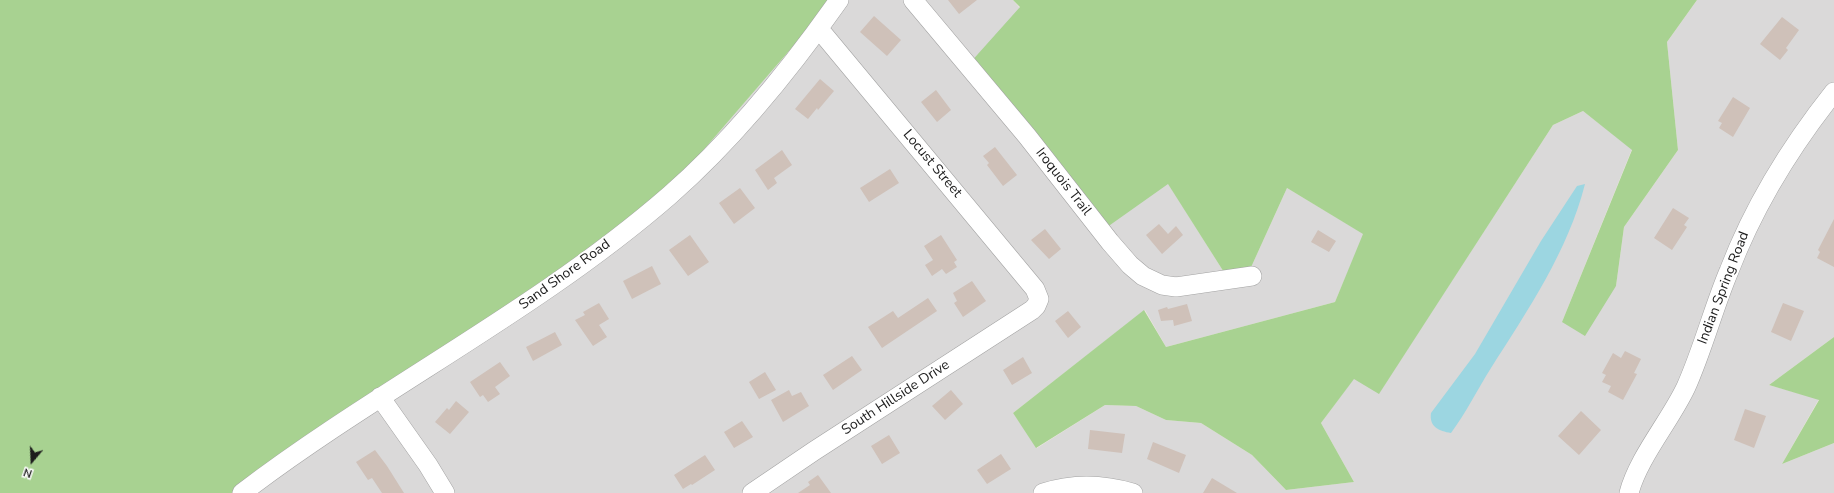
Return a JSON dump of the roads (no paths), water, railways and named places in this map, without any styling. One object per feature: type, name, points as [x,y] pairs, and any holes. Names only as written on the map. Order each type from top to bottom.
[{"type":"street","name":"Sand Shore Road","points":[[242,493],[281,464],[380,397],[483,333],[539,295],[648,214],[697,170],[738,129],[786,73],[839,0]]},
{"type":"street","name":"Iroquois Trail","points":[[913,0],[1027,136],[1110,242],[1130,265],[1143,276],[1162,285],[1176,287],[1252,276]]},
{"type":"street","name":"Locust Street","points":[[819,29],[1036,289],[1039,296],[1038,302]]},
{"type":"street","name":"Indian Spring Road","points":[[1629,493],[1636,474],[1685,388],[1729,271],[1754,215],[1801,136],[1834,92]]},
{"type":"street","name":"South Hillside Drive","points":[[752,493],[814,451],[1032,310],[1038,302]]},
{"type":"street","points":[[380,397],[428,465],[445,493]]},
{"type":"street","points":[[1043,493],[1063,488],[1094,486],[1133,493]]},
{"type":"water","points":[[1585,184],[1578,209],[1558,256],[1533,302],[1486,376],[1462,418],[1451,433],[1436,428],[1432,422],[1431,413],[1475,354],[1541,241],[1577,186]]}]
